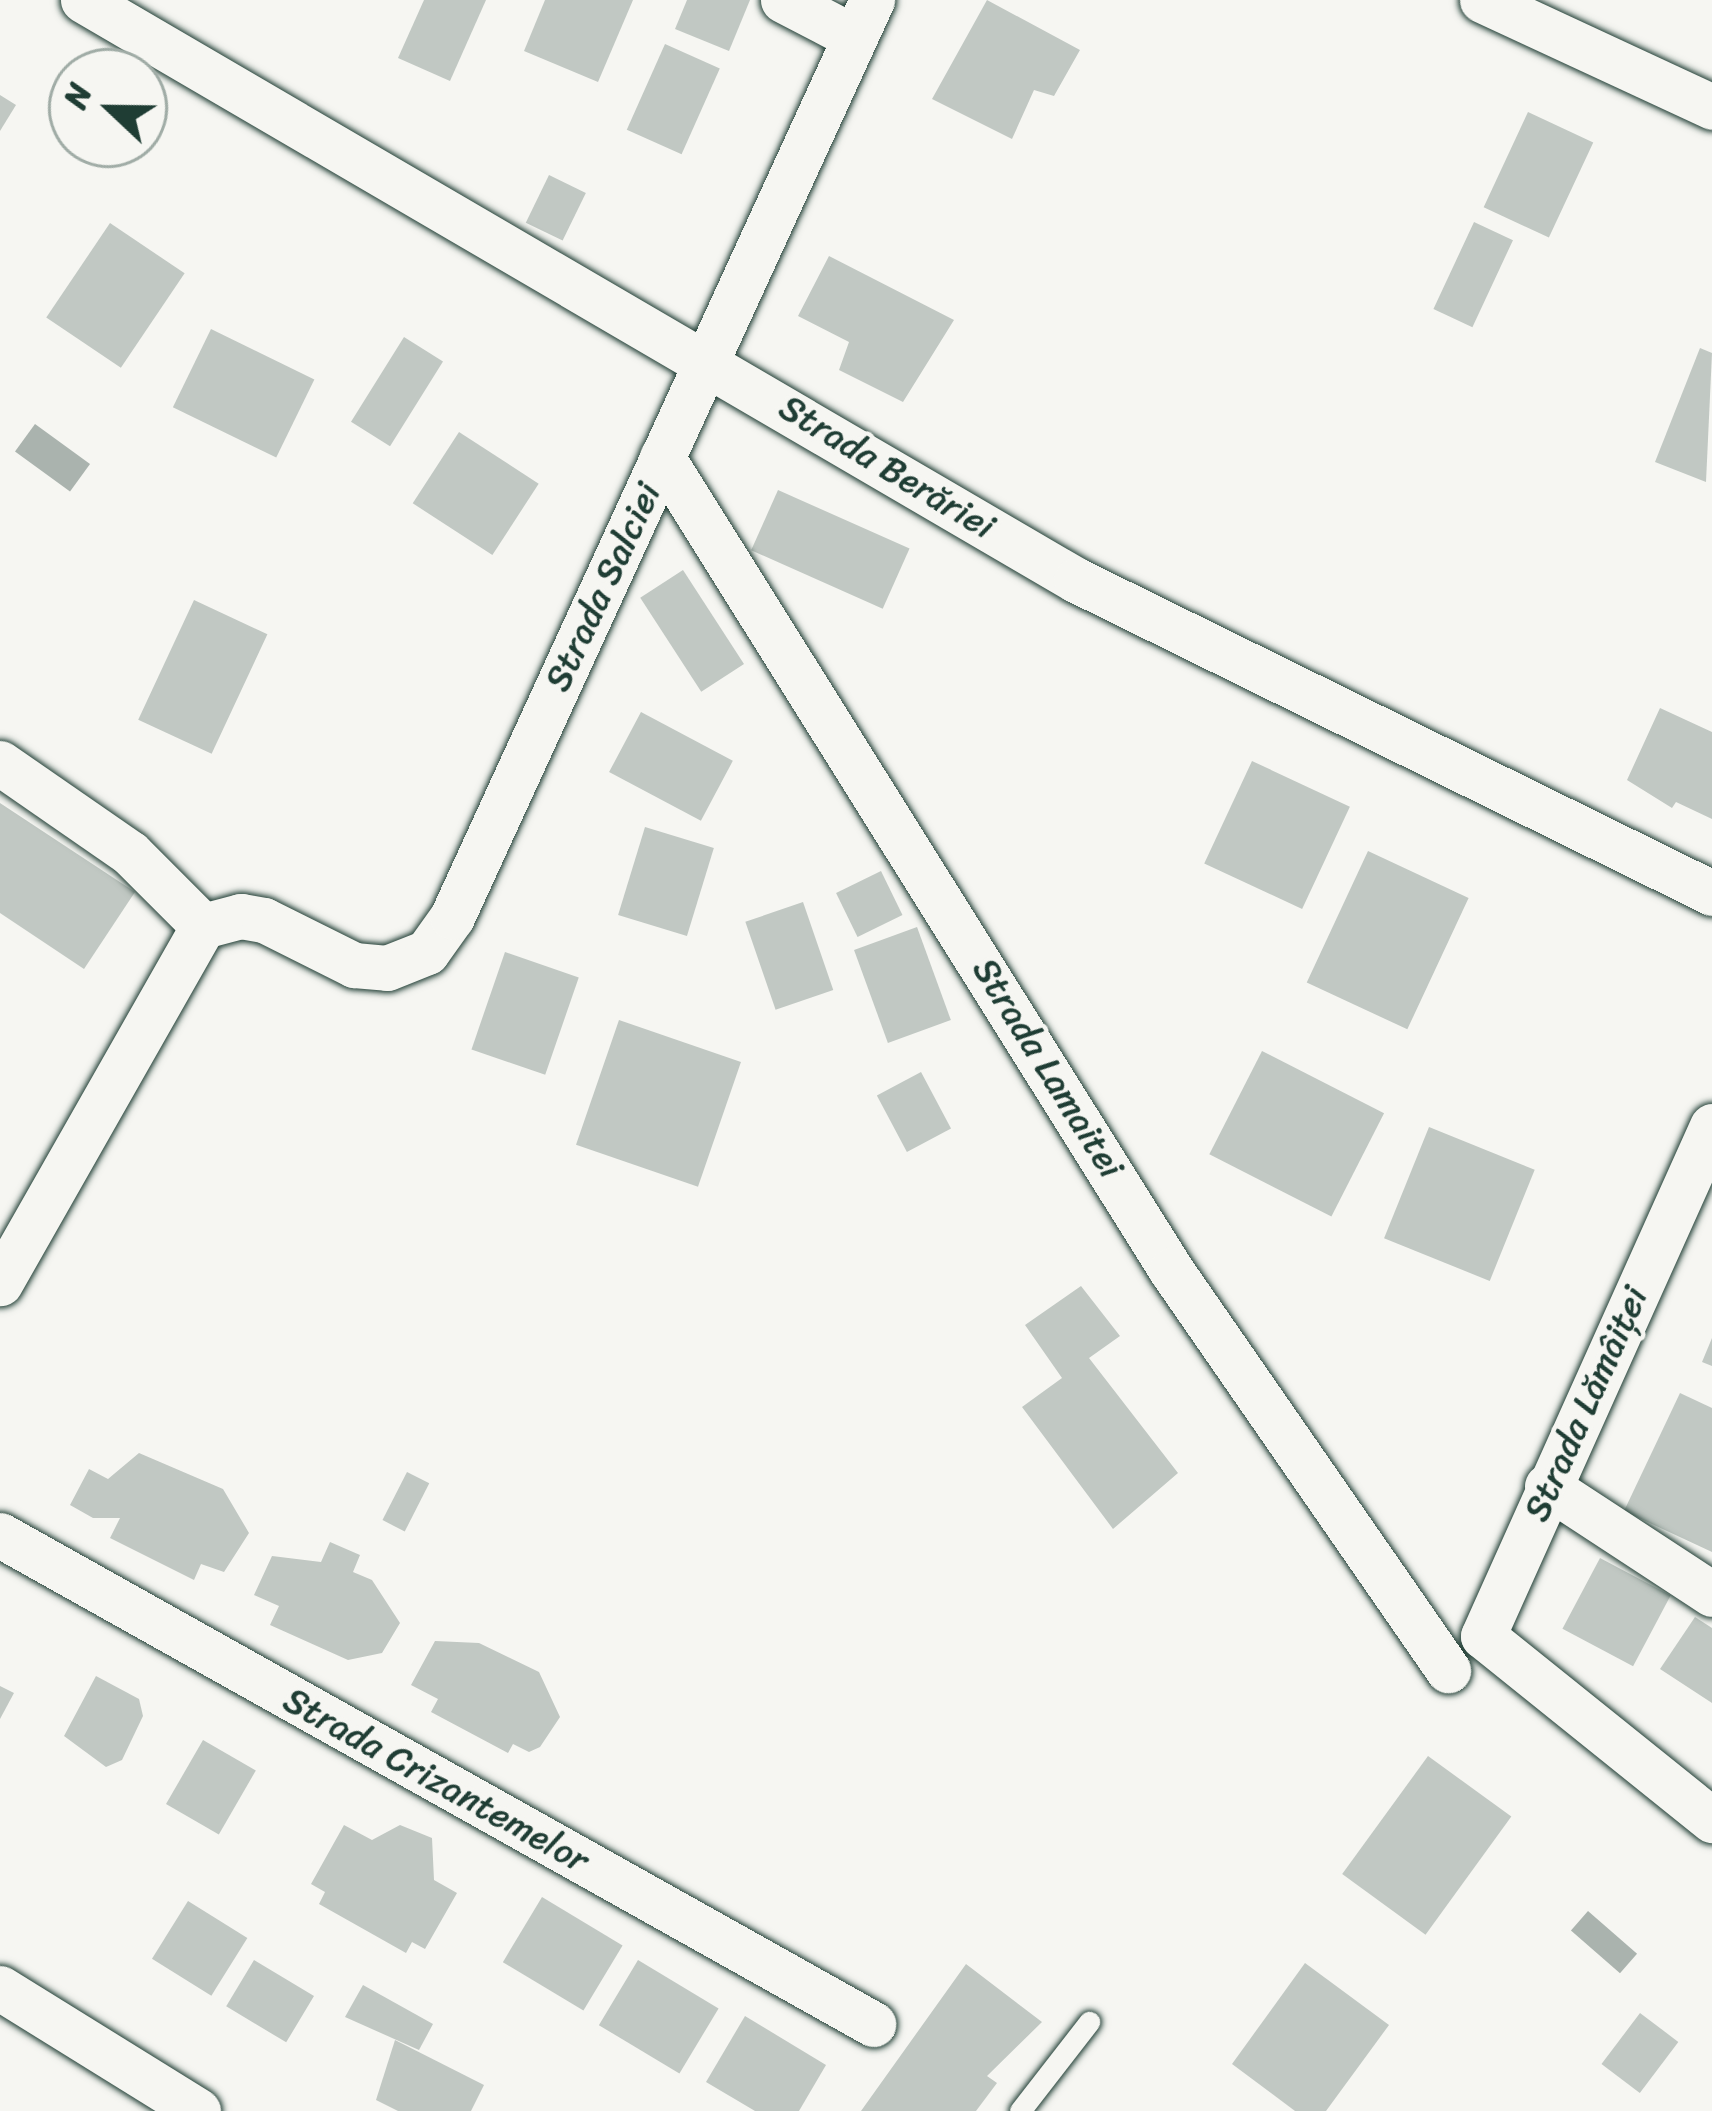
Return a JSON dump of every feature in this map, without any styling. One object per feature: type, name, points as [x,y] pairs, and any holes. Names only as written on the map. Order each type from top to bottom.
[{"type":"street","name":"Strada Berăriei","points":[[83,0],[707,359],[1076,580],[1712,893]]},
{"type":"street","points":[[783,0],[863,18]]},
{"type":"street","points":[[1482,0],[1712,107]]},
{"type":"street","name":"Strada Salciei","points":[[203,926],[241,916],[264,920],[353,965],[387,968],[427,952],[452,917],[863,18]]},
{"type":"street","name":"Strada Lamaitei","points":[[662,457],[1171,1270],[1448,1670]]},
{"type":"street","points":[[0,763],[130,853],[203,926],[0,1283]]},
{"type":"street","name":"Strada Lămâiței","points":[[1712,1126],[1701,1178],[1547,1486],[1483,1636],[1712,1820]]},
{"type":"street","points":[[1547,1486],[1712,1594]]},
{"type":"street","name":"Strada Crizantemelor","points":[[0,1535],[873,2024]]},
{"type":"street","points":[[0,1988],[198,2111]]},
{"type":"lane","points":[[1020,2111],[1090,2022]]},
{"type":"shaded area","points":[[35,424],[90,464],[70,491],[15,452]]},
{"type":"shaded area","points":[[1588,1911],[1637,1954],[1620,1973],[1571,1931]]},
{"type":"building","points":[[424,0],[486,0],[450,81],[398,58]]},
{"type":"building","points":[[545,0],[633,0],[598,82],[524,51]]},
{"type":"building","points":[[687,0],[750,0],[729,51],[675,29]]},
{"type":"building","points":[[987,0],[1080,50],[1054,96],[1034,90],[1012,139],[932,99]]},
{"type":"building","points":[[665,44],[720,68],[682,154],[627,130]]},
{"type":"building","points":[[0,95],[16,105],[0,131]]},
{"type":"building","points":[[1528,112],[1593,142],[1549,238],[1484,207]]},
{"type":"building","points":[[549,175],[586,193],[563,241],[526,223]]},
{"type":"building","points":[[1474,222],[1513,240],[1472,327],[1433,309]]},
{"type":"building","points":[[110,223],[185,273],[121,368],[46,318]]},
{"type":"building","points":[[829,256],[954,320],[903,402],[839,370],[849,342],[798,316]]},
{"type":"building","points":[[211,329],[314,379],[276,458],[173,407]]},
{"type":"building","points":[[404,337],[443,361],[390,446],[351,422]]},
{"type":"building","points":[[1700,348],[1712,353],[1706,482],[1655,462]]},
{"type":"building","points":[[459,432],[539,484],[492,555],[413,503]]},
{"type":"building","points":[[778,490],[910,549],[883,609],[751,550]]},
{"type":"building","points":[[683,570],[744,664],[701,692],[640,598]]},
{"type":"building","points":[[194,600],[267,634],[212,754],[138,720]]},
{"type":"building","points":[[1660,708],[1712,732],[1712,819],[1676,802],[1672,808],[1627,780]]},
{"type":"building","points":[[641,712],[733,761],[701,821],[609,772]]},
{"type":"building","points":[[1252,761],[1350,807],[1302,909],[1204,863]]},
{"type":"building","points":[[0,803],[135,892],[84,969],[0,913]]},
{"type":"building","points":[[645,827],[714,848],[687,936],[618,915]]},
{"type":"building","points":[[1368,851],[1469,898],[1407,1029],[1307,982]]},
{"type":"building","points":[[881,871],[902,915],[858,937],[836,893]]},
{"type":"building","points":[[803,902],[833,990],[776,1010],[745,922]]},
{"type":"building","points":[[917,927],[951,1020],[888,1043],[854,950]]},
{"type":"building","points":[[505,952],[579,977],[545,1075],[471,1049]]},
{"type":"building","points":[[619,1020],[741,1062],[698,1187],[576,1145]]},
{"type":"building","points":[[1262,1051],[1384,1113],[1331,1217],[1209,1154]]},
{"type":"building","points":[[921,1072],[951,1129],[907,1152],[877,1095]]},
{"type":"building","points":[[1429,1127],[1535,1170],[1490,1281],[1384,1238]]},
{"type":"building","points":[[1081,1286],[1120,1336],[1089,1358],[1178,1473],[1113,1529],[1022,1407],[1062,1378],[1025,1325]]},
{"type":"building","points":[[1712,1338],[1712,1366],[1702,1362]]},
{"type":"building","points":[[1680,1393],[1712,1408],[1712,1552],[1624,1511]]},
{"type":"building","points":[[139,1453],[223,1489],[249,1533],[224,1572],[201,1564],[194,1580],[110,1538],[120,1518],[93,1518],[70,1505],[89,1469],[108,1479]]},
{"type":"building","points":[[407,1472],[429,1483],[405,1531],[382,1520]]},
{"type":"building","points":[[330,1542],[360,1555],[353,1572],[372,1580],[400,1623],[382,1653],[348,1660],[270,1625],[279,1606],[254,1595],[272,1556],[321,1562]]},
{"type":"building","points":[[1600,1558],[1671,1596],[1633,1666],[1562,1629]]},
{"type":"building","points":[[1695,1617],[1712,1628],[1712,1703],[1660,1669]]},
{"type":"building","points":[[435,1641],[479,1643],[539,1672],[560,1717],[540,1747],[529,1752],[513,1744],[508,1753],[431,1712],[438,1699],[411,1685]]},
{"type":"building","points":[[96,1676],[139,1699],[143,1716],[122,1760],[106,1767],[64,1736]]},
{"type":"building","points":[[0,1686],[14,1693],[0,1719]]},
{"type":"building","points":[[203,1740],[256,1770],[219,1835],[166,1804]]},
{"type":"building","points":[[1428,1756],[1511,1817],[1426,1935],[1342,1874]]},
{"type":"building","points":[[344,1825],[372,1840],[400,1825],[432,1838],[434,1880],[457,1893],[425,1949],[412,1942],[406,1953],[319,1904],[325,1892],[311,1884]]},
{"type":"building","points":[[542,1897],[623,1945],[583,2011],[503,1962]]},
{"type":"building","points":[[188,1901],[247,1938],[211,1996],[152,1959]]},
{"type":"building","points":[[254,1960],[314,1996],[286,2042],[226,2006]]},
{"type":"building","points":[[638,1960],[719,2008],[679,2074],[599,2025]]},
{"type":"building","points":[[1305,1963],[1389,2025],[1326,2111],[1295,2111],[1232,2064]]},
{"type":"building","points":[[966,1964],[1042,2022],[987,2076],[997,2083],[976,2111],[861,2111]]},
{"type":"building","points":[[363,1985],[433,2024],[419,2050],[345,2017]]},
{"type":"building","points":[[1640,2013],[1678,2042],[1640,2093],[1601,2064]]},
{"type":"building","points":[[745,2016],[826,2065],[799,2111],[755,2111],[706,2082]]},
{"type":"building","points":[[395,2040],[484,2085],[471,2111],[398,2111],[376,2100]]}]
